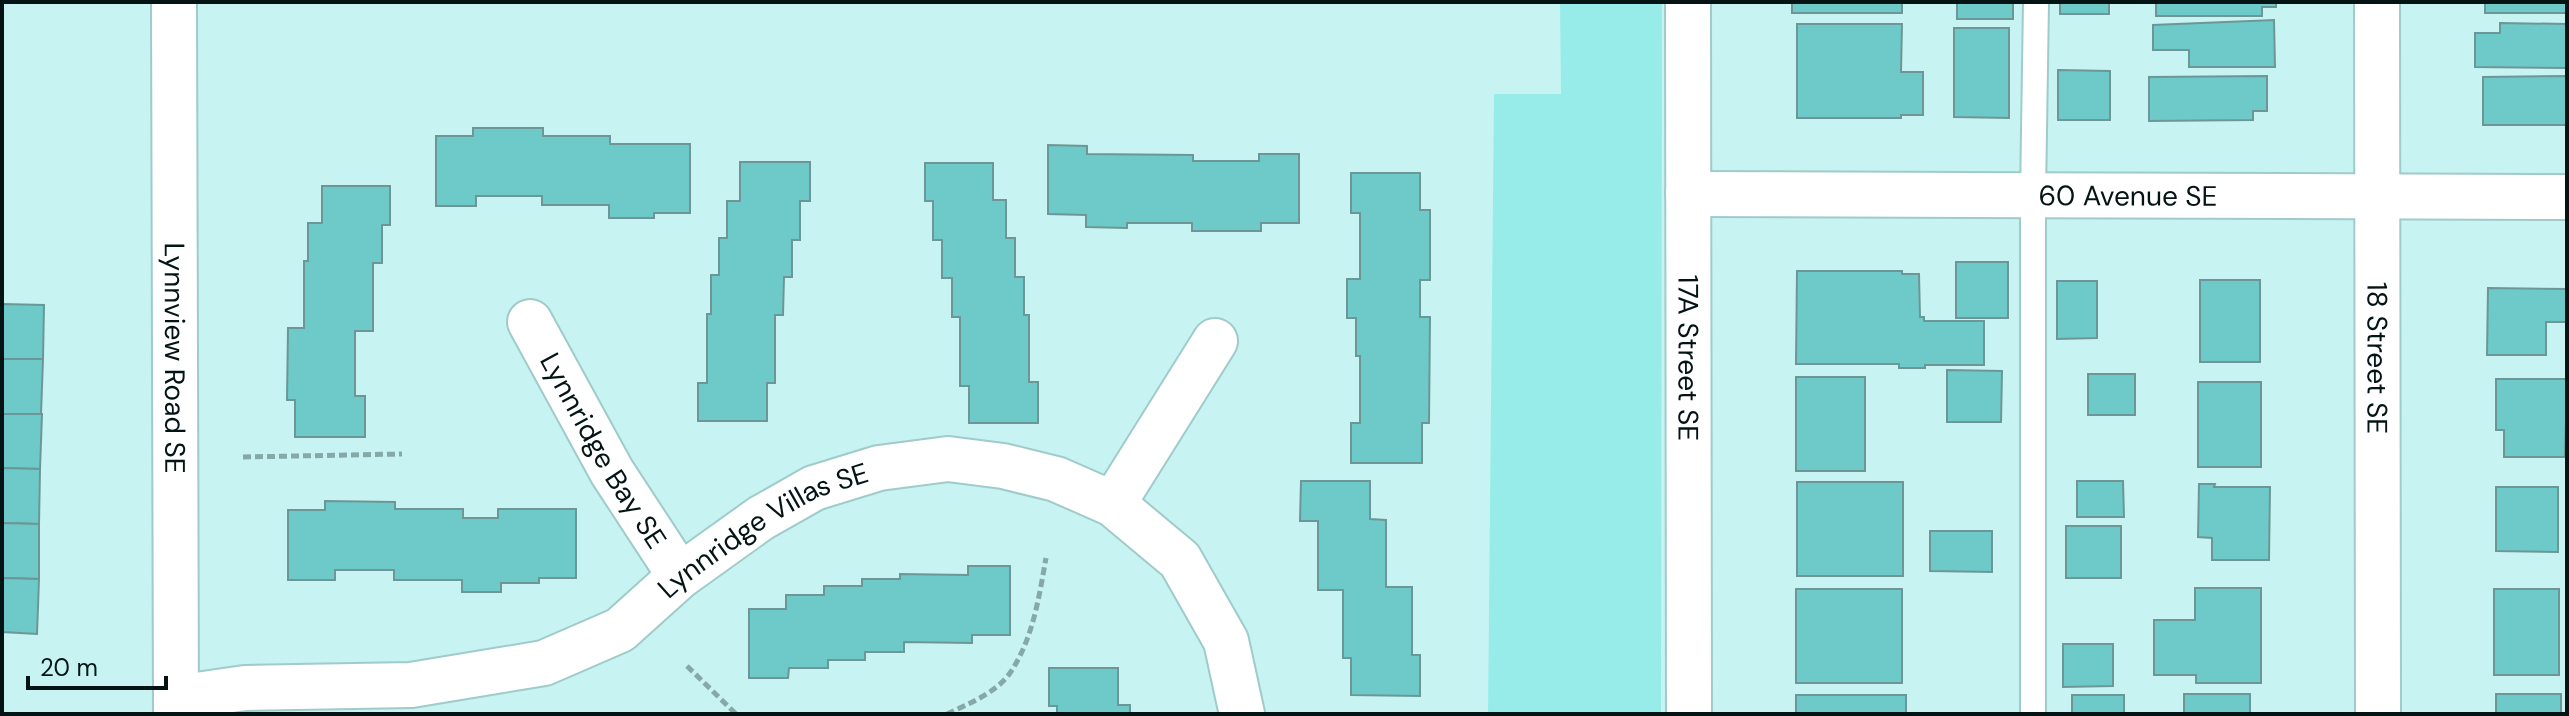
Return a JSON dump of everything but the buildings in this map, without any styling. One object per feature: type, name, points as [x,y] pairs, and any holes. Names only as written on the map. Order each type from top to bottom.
[{"type":"street","name":"Lynnview Road SE","points":[[174,2],[176,706]]},
{"type":"street","name":"17A Street SE","points":[[1688,2],[1689,714]]},
{"type":"street","name":"18 Street SE","points":[[2377,2],[2378,714]]},
{"type":"street","name":"60 Avenue SE","points":[[1688,194],[2567,197]]},
{"type":"street","name":"Lynnridge Bay SE","points":[[530,322],[612,472],[680,576]]},
{"type":"street","points":[[1113,504],[1215,341]]},
{"type":"street","name":"Lynnridge Villas SE","points":[[176,706],[245,688],[411,685],[544,663],[620,630],[680,576],[761,518],[814,488],[879,468],[948,459],[1003,466],[1056,479],[1113,504],[1180,560],[1226,641],[1242,714]]},
{"type":"lane","points":[[2033,714],[2036,2]]},
{"type":"path","points":[[243,457],[402,454]]},
{"type":"path","points":[[947,714],[974,702],[1009,675],[1035,619],[1046,558]]},
{"type":"path","points":[[687,666],[736,714]]},
{"type":"shaded area","points":[[1560,2],[1662,2],[1661,714],[1488,714],[1494,94],[1561,94]]}]
